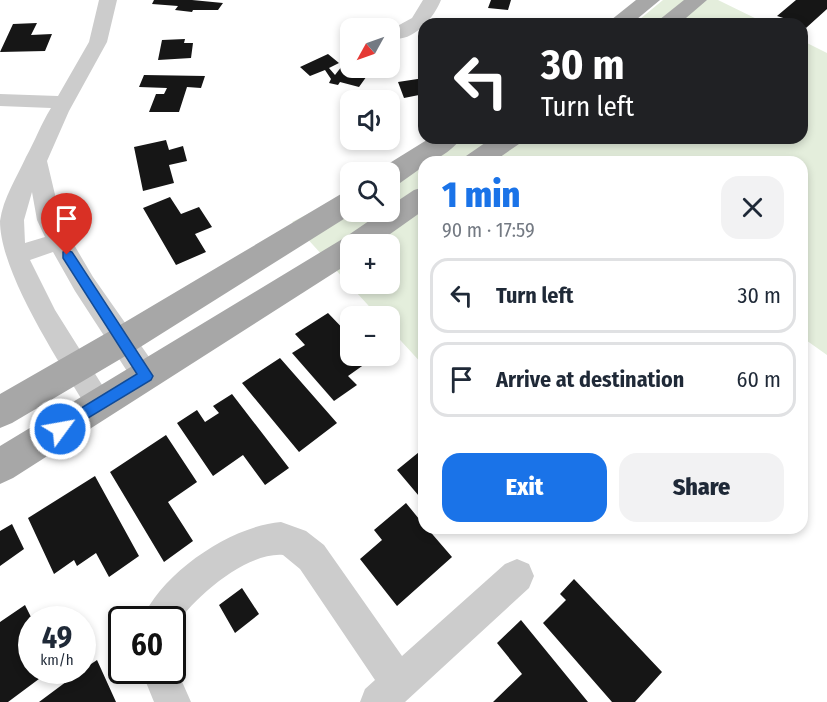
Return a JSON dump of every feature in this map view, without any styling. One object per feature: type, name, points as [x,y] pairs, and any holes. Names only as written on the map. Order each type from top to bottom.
[{"type":"main road","points":[[625,18],[650,0]]},
{"type":"main road","points":[[673,18],[697,0]]},
{"type":"main road","points":[[421,156],[439,144]]},
{"type":"main road","points":[[484,156],[501,144]]},
{"type":"main road","points":[[400,169],[418,158]]},
{"type":"main road","points":[[370,234],[418,201]]},
{"type":"main road","points":[[0,412],[122,341],[340,208]]},
{"type":"main road","points":[[0,466],[340,254]]},
{"type":"street","points":[[100,404],[26,281],[15,256],[10,232],[14,203],[64,102],[97,48],[106,22],[108,0]]},
{"type":"street","points":[[424,18],[432,0]]},
{"type":"street","points":[[400,32],[418,23]]},
{"type":"street","points":[[0,100],[64,102]]},
{"type":"street","points":[[36,162],[49,220],[59,241],[146,376]]},
{"type":"street","points":[[15,256],[59,241]]},
{"type":"street","points":[[168,606],[177,596],[237,552],[256,541],[280,538],[297,543],[312,557],[388,693],[517,576]]},
{"type":"street","points":[[165,684],[173,702]]},
{"type":"green space","points":[[663,0],[718,0],[755,18],[641,18]]},
{"type":"green space","points":[[808,44],[827,53],[827,355],[808,342],[808,156],[423,156],[446,144],[808,144]]},
{"type":"green space","points":[[418,159],[418,359],[400,340],[400,306],[369,306],[358,294],[400,294],[400,234],[340,234],[340,274],[292,222],[340,198],[340,222],[400,222],[400,168]]},
{"type":"building","points":[[154,0],[223,3],[218,10],[193,10],[192,12],[175,10],[178,6],[152,4]]},
{"type":"building","points":[[491,0],[511,0],[508,10],[488,8]]},
{"type":"building","points":[[796,0],[827,0],[827,9],[808,26],[808,18],[777,16]]},
{"type":"building","points":[[37,23],[31,35],[52,34],[45,51],[0,52],[13,24]]},
{"type":"building","points":[[185,39],[184,43],[193,43],[191,58],[158,60],[162,40]]},
{"type":"building","points":[[328,54],[339,63],[329,68],[335,75],[340,69],[340,78],[365,78],[359,87],[340,82],[338,85],[329,83],[331,79],[325,70],[310,76],[300,67]]},
{"type":"building","points":[[144,75],[205,76],[201,88],[187,87],[179,112],[149,112],[156,94],[164,94],[167,88],[139,87]]},
{"type":"building","points":[[418,79],[418,95],[404,98],[398,82]]},
{"type":"building","points":[[166,140],[169,150],[183,146],[187,161],[169,165],[174,183],[143,191],[134,147]]},
{"type":"building","points":[[170,197],[181,214],[199,207],[212,227],[195,234],[206,252],[176,265],[143,208]]},
{"type":"building","points":[[328,313],[340,326],[340,366],[362,366],[348,376],[357,385],[334,401],[292,353],[305,345],[295,334]]},
{"type":"building","points":[[280,358],[337,423],[299,452],[242,383]]},
{"type":"building","points":[[232,394],[289,468],[265,485],[243,455],[213,476],[177,423],[197,410],[205,422],[219,413],[213,406]]},
{"type":"building","points":[[166,435],[197,482],[168,502],[193,541],[164,562],[110,472]]},
{"type":"building","points":[[418,453],[418,495],[397,470]]},
{"type":"building","points":[[95,476],[139,556],[109,577],[96,553],[77,566],[74,560],[54,574],[28,518]]},
{"type":"building","points":[[406,503],[418,518],[418,534],[432,534],[452,557],[397,606],[360,559],[382,540],[374,530]]},
{"type":"building","points":[[12,524],[24,549],[0,566],[0,531]]},
{"type":"building","points":[[574,579],[662,672],[635,702],[612,702],[543,623],[566,600],[560,594]]},
{"type":"building","points":[[242,588],[259,614],[235,633],[219,605]]},
{"type":"building","points":[[18,610],[18,684],[32,684],[8,702],[0,702],[0,622]]},
{"type":"building","points":[[521,620],[588,702],[493,702],[522,674],[497,643]]},
{"type":"building","points":[[96,661],[116,702],[39,702],[63,684],[96,684]]},
{"type":"route","points":[[60,429],[146,376],[67,255]]}]
